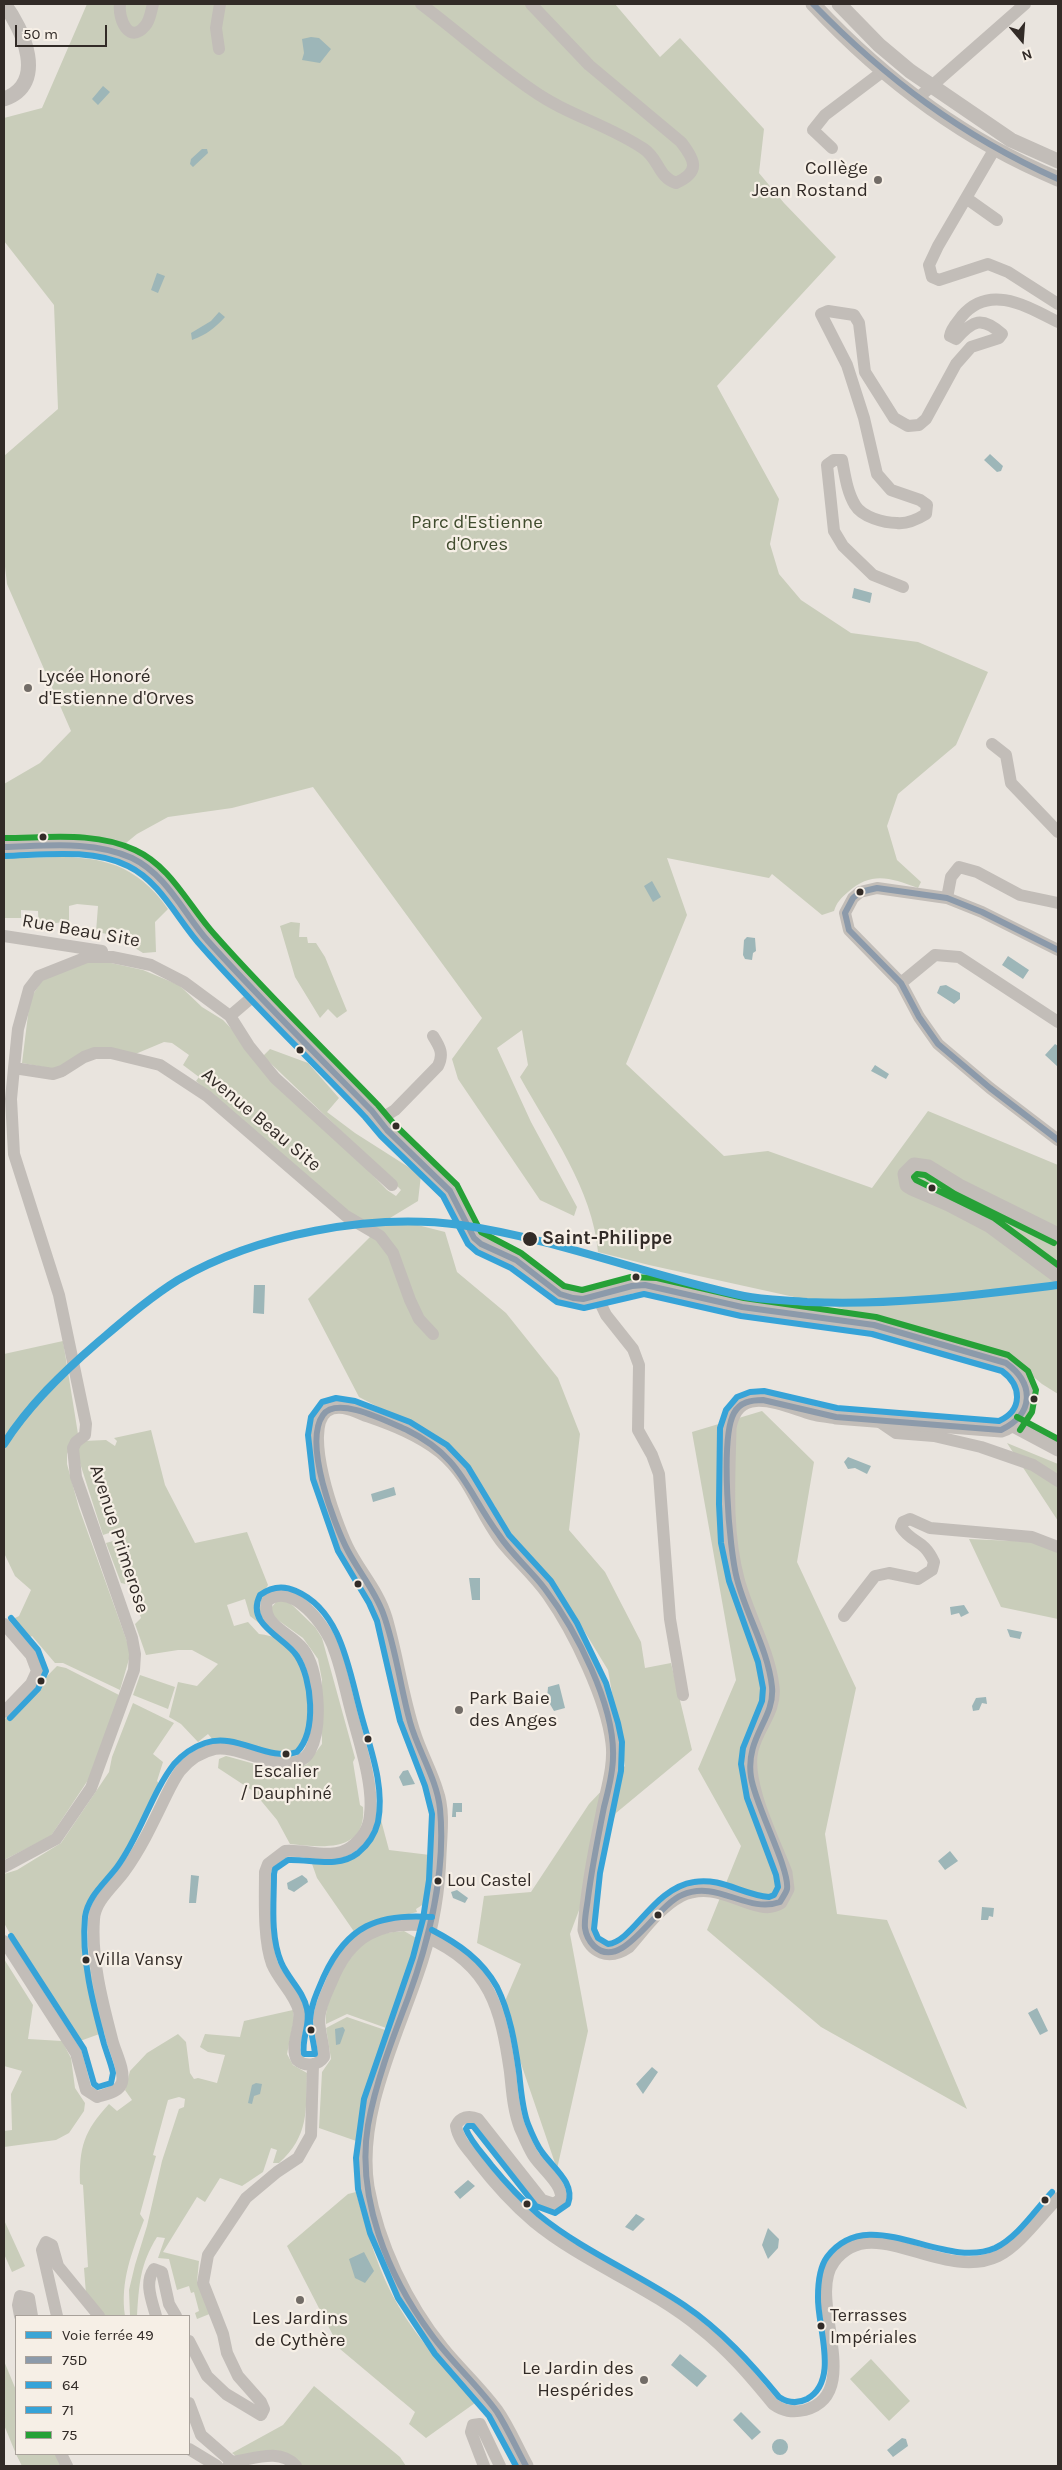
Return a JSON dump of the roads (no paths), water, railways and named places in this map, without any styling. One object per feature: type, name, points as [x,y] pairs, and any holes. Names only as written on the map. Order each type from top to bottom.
[{"type":"street","points":[[4,4],[17,21],[27,48],[29,68],[23,84],[10,97],[4,99]]},
{"type":"street","points":[[120,4],[122,24],[127,30],[135,32],[143,29],[147,24],[153,4]]},
{"type":"street","points":[[219,49],[216,28],[220,4]]},
{"type":"street","points":[[421,4],[532,90],[576,116],[625,137],[650,154],[667,180],[676,183],[692,172],[694,163],[691,155],[681,142],[589,65],[530,4]]},
{"type":"street","points":[[813,4],[882,72],[918,98],[994,150],[1058,179]]},
{"type":"street","points":[[839,4],[893,58],[1010,140],[1058,161]]},
{"type":"street","points":[[918,98],[1025,4]]},
{"type":"street","points":[[832,148],[812,130],[825,115],[882,72]]},
{"type":"street","points":[[994,150],[938,246],[929,265],[932,277],[939,280],[988,264],[1008,272],[1058,304]]},
{"type":"street","points":[[966,198],[997,220]]},
{"type":"street","points":[[903,587],[873,575],[843,546],[834,532],[827,465],[834,460],[842,460],[848,489],[856,507],[872,518],[897,523],[916,520],[926,514],[926,505],[920,500],[891,490],[877,474],[864,418],[847,365],[822,314],[828,311],[854,315],[859,323],[865,372],[894,418],[908,426],[919,425],[926,418],[956,364],[971,347],[999,338],[1002,334],[992,324],[980,322],[972,324],[956,339],[950,336],[951,329],[969,308],[995,298],[1017,302],[1058,322]]},
{"type":"street","points":[[992,744],[1006,755],[1011,783],[1058,832]]},
{"type":"street","points":[[4,847],[93,848],[130,857],[147,866],[176,898],[207,940],[455,1197],[470,1234],[481,1244],[516,1260],[560,1294],[583,1299],[632,1286],[656,1287],[742,1308],[874,1325],[1006,1363],[1021,1374],[1027,1388],[1025,1405],[1013,1425],[1001,1430],[815,1414],[766,1398],[744,1402],[731,1418],[728,1511],[733,1559],[744,1602],[770,1675],[772,1698],[770,1708],[751,1748],[750,1774],[785,1873],[786,1889],[780,1902],[767,1907],[723,1891],[704,1888],[691,1891],[671,1901],[628,1946],[620,1951],[610,1953],[594,1948],[587,1940],[584,1930],[599,1833],[613,1764],[614,1745],[601,1698],[573,1636],[551,1596],[500,1538],[474,1490],[442,1452],[401,1427],[354,1409],[340,1406],[331,1407],[322,1413],[316,1427],[315,1437],[326,1491],[344,1544],[369,1582],[380,1605],[411,1728],[437,1792],[440,1809],[440,1847],[429,1932],[380,2078],[368,2132],[367,2183],[383,2244],[410,2300],[441,2348],[496,2411],[526,2466]]},
{"type":"street","points":[[947,898],[951,877],[958,868],[977,872],[1020,895],[1058,903]]},
{"type":"street","points":[[1058,950],[982,912],[947,898],[877,888],[860,892],[848,904],[845,920],[848,930],[901,983],[919,1018],[938,1044],[990,1088],[1058,1140]]},
{"type":"street","name":"Rue Beau Site","points":[[4,936],[136,956],[151,965]]},
{"type":"street","points":[[901,983],[935,955],[959,957],[1058,1022]]},
{"type":"street","points":[[14,1068],[18,1029],[24,1003],[29,989],[39,976],[88,957],[112,957],[151,965],[184,982],[230,1016],[249,1046],[275,1078],[392,1185]]},
{"type":"street","points":[[230,1016],[257,993]]},
{"type":"street","points":[[379,1120],[395,1110],[438,1066],[442,1059],[442,1052],[433,1036]]},
{"type":"street","name":"Avenue Beau Site","points":[[14,1068],[53,1074],[62,1072],[84,1057],[111,1053],[160,1065],[207,1096],[346,1216],[380,1236],[392,1253],[419,1319],[433,1334]]},
{"type":"street","name":"Avenue Primerose","points":[[4,1867],[56,1839],[92,1788],[129,1688],[134,1670],[135,1654],[132,1638],[76,1477],[73,1448],[76,1442],[85,1435],[86,1424],[59,1296],[14,1154],[11,1099],[14,1068]]},
{"type":"street","points":[[1058,1235],[959,1186],[928,1167],[914,1165],[905,1174],[908,1185],[912,1188],[949,1204],[989,1225],[1058,1276]]},
{"type":"street","points":[[597,1296],[606,1315],[633,1349],[639,1365],[640,1384],[636,1408],[638,1430],[652,1455],[659,1474],[670,1620],[683,1695]]},
{"type":"street","points":[[877,1420],[896,1433],[934,1436],[981,1447],[1033,1465],[1058,1481]]},
{"type":"street","points":[[1013,1425],[1058,1449]]},
{"type":"street","points":[[844,1616],[876,1576],[889,1573],[918,1579],[932,1570],[934,1562],[928,1549],[920,1541],[906,1536],[901,1527],[904,1522],[910,1519],[930,1528],[1032,1537],[1058,1547]]},
{"type":"street","points":[[4,1941],[76,2053],[86,2090],[98,2097],[116,2090],[122,2084],[122,2072],[102,1994],[94,1932],[94,1918],[97,1907],[130,1864],[174,1781],[191,1759],[216,1749],[233,1749],[264,1760],[291,1763],[305,1757],[310,1751],[316,1729],[317,1704],[314,1674],[303,1649],[270,1620],[266,1612],[267,1601],[272,1597],[279,1594],[289,1595],[318,1621],[334,1648],[359,1745],[370,1800],[368,1828],[353,1846],[345,1851],[330,1854],[285,1851],[268,1864],[265,1872],[268,1948],[272,1963],[298,2010],[300,2021],[294,2055],[300,2062],[313,2064],[321,2062],[324,2057],[320,2010],[332,1978],[352,1945],[372,1931],[387,1927],[400,1925],[429,1932],[464,1958],[474,1968],[492,1996],[507,2052],[519,2126],[534,2158],[560,2190],[561,2199],[554,2204],[542,2200],[478,2119],[465,2117],[458,2121],[456,2126],[460,2138],[488,2174],[535,2223],[582,2254],[671,2306],[700,2327],[732,2356],[773,2404],[781,2410],[799,2412],[809,2409],[818,2404],[830,2389],[833,2358],[826,2287],[827,2274],[840,2254],[852,2246],[868,2241],[885,2243],[944,2261],[973,2263],[986,2260],[1008,2250],[1058,2198]]},
{"type":"street","points":[[4,1624],[32,1655],[37,1670],[31,1684],[4,1712]]},
{"type":"street","points":[[190,2343],[207,2376],[226,2394],[261,2415],[264,2409],[261,2402],[238,2376],[227,2353],[223,2334],[204,2283],[208,2255],[246,2198],[277,2172],[298,2158],[311,2135],[313,2064]]},
{"type":"street","points":[[57,2315],[42,2250],[46,2242],[52,2245],[58,2266],[98,2315]]},
{"type":"street","points":[[156,2315],[149,2289],[150,2275],[154,2269],[162,2272],[169,2304],[175,2315]]},
{"type":"street","points":[[20,2315],[18,2305],[20,2296],[29,2298],[32,2315]]},
{"type":"street","points":[[190,2406],[201,2435],[230,2464],[268,2454],[291,2461],[296,2466]]},
{"type":"street","points":[[484,2466],[471,2432],[473,2425],[480,2424],[500,2466]]},
{"type":"street","points":[[190,2450],[217,2466]]},
{"type":"water","points":[[319,38],[331,49],[320,63],[302,60],[304,53],[302,39]]},
{"type":"water","points":[[103,86],[110,92],[98,105],[92,99]]},
{"type":"water","points":[[202,149],[207,149],[208,153],[193,167],[190,164],[191,159]]},
{"type":"water","points":[[157,273],[165,276],[158,293],[151,290]]},
{"type":"water","points":[[219,312],[225,317],[214,328],[192,340],[191,333],[211,321]]},
{"type":"water","points":[[990,454],[1003,466],[1001,471],[997,472],[984,460]]},
{"type":"water","points":[[854,588],[872,593],[870,603],[852,598]]},
{"type":"water","points":[[652,881],[661,897],[653,902],[644,886]]},
{"type":"water","points":[[747,937],[755,938],[756,951],[753,953],[752,960],[745,959],[743,955],[744,940]]},
{"type":"water","points":[[1008,956],[1029,970],[1023,979],[1002,965]]},
{"type":"water","points":[[946,985],[960,993],[960,999],[954,1004],[937,993],[940,986]]},
{"type":"water","points":[[1055,1044],[1058,1046],[1058,1067],[1045,1055]]},
{"type":"water","points":[[875,1065],[889,1074],[886,1079],[871,1071]]},
{"type":"water","points":[[254,1285],[265,1285],[264,1314],[253,1313]]},
{"type":"water","points":[[848,1457],[871,1466],[867,1474],[855,1468],[848,1469],[844,1462]]},
{"type":"water","points":[[394,1487],[396,1495],[373,1502],[371,1494]]},
{"type":"water","points":[[469,1578],[480,1578],[480,1600],[472,1600]]},
{"type":"water","points":[[964,1605],[969,1613],[961,1617],[959,1613],[951,1615],[950,1607]]},
{"type":"water","points":[[1007,1629],[1022,1632],[1020,1639],[1010,1637]]},
{"type":"water","points":[[559,1684],[565,1708],[554,1711],[547,1699],[548,1687]]},
{"type":"water","points":[[986,1697],[987,1704],[982,1703],[979,1710],[973,1711],[972,1706],[976,1698]]},
{"type":"water","points":[[408,1770],[415,1784],[403,1786],[399,1777],[403,1771]]},
{"type":"water","points":[[453,1803],[462,1803],[462,1812],[456,1812],[456,1817],[452,1817]]},
{"type":"water","points":[[950,1851],[958,1861],[945,1870],[938,1861]]},
{"type":"water","points":[[191,1875],[199,1876],[196,1903],[189,1903]]},
{"type":"water","points":[[302,1875],[308,1882],[294,1892],[288,1889],[287,1883]]},
{"type":"water","points":[[457,1890],[468,1898],[465,1903],[453,1898],[451,1892]]},
{"type":"water","points":[[982,1907],[994,1908],[993,1917],[989,1916],[988,1920],[981,1920]]},
{"type":"water","points":[[1037,2008],[1048,2031],[1040,2035],[1028,2013]]},
{"type":"water","points":[[343,2027],[345,2030],[340,2044],[336,2045],[335,2029]]},
{"type":"water","points":[[652,2067],[658,2072],[643,2094],[636,2084]]},
{"type":"water","points":[[256,2083],[262,2084],[260,2094],[254,2096],[252,2104],[248,2103],[252,2085]]},
{"type":"water","points":[[468,2180],[475,2186],[460,2199],[454,2192]]},
{"type":"water","points":[[636,2214],[645,2219],[633,2231],[625,2227]]},
{"type":"water","points":[[768,2228],[779,2239],[778,2248],[768,2259],[762,2245]]},
{"type":"water","points":[[364,2252],[374,2271],[365,2283],[355,2278],[349,2259]]},
{"type":"water","points":[[680,2354],[707,2376],[697,2387],[671,2365]]},
{"type":"water","points":[[741,2412],[761,2432],[752,2440],[733,2420]]},
{"type":"water","points":[[902,2438],[906,2439],[908,2446],[893,2457],[887,2450]]},
{"type":"water","points":[[780,2439],[786,2441],[788,2447],[786,2453],[780,2455],[774,2453],[772,2447],[774,2441]]},
{"type":"rail line","name":"49","points":[[4,1444],[35,1403],[71,1366],[136,1310],[178,1280],[209,1264],[243,1250],[279,1239],[353,1225],[426,1222],[497,1231],[568,1248],[709,1288],[767,1299],[838,1303],[901,1301],[1058,1285]]},
{"type":"place","name":"Collège Jean Rostand","points":[[878,180]]},
{"type":"place","name":"Lycée Honoré d'Estienne d'Orves","points":[[28,688]]},
{"type":"place","name":"Saint-Philippe","points":[[530,1239]]},
{"type":"place","name":"Park Baie des Anges","points":[[459,1710]]},
{"type":"place","name":"Escalier / Dauphiné","points":[[286,1754]]},
{"type":"place","name":"Lou Castel","points":[[438,1881]]},
{"type":"place","name":"Villa Vansy","points":[[86,1960]]},
{"type":"place","name":"Les Jardins de Cythère","points":[[300,2300]]},
{"type":"place","name":"Terrasses Impériales","points":[[821,2326]]},
{"type":"place","name":"Le Jardin des Hespérides","points":[[644,2380]]},
{"type":"park label","name":"Parc d'Estienne d'Orves","points":[[477,534]]}]
